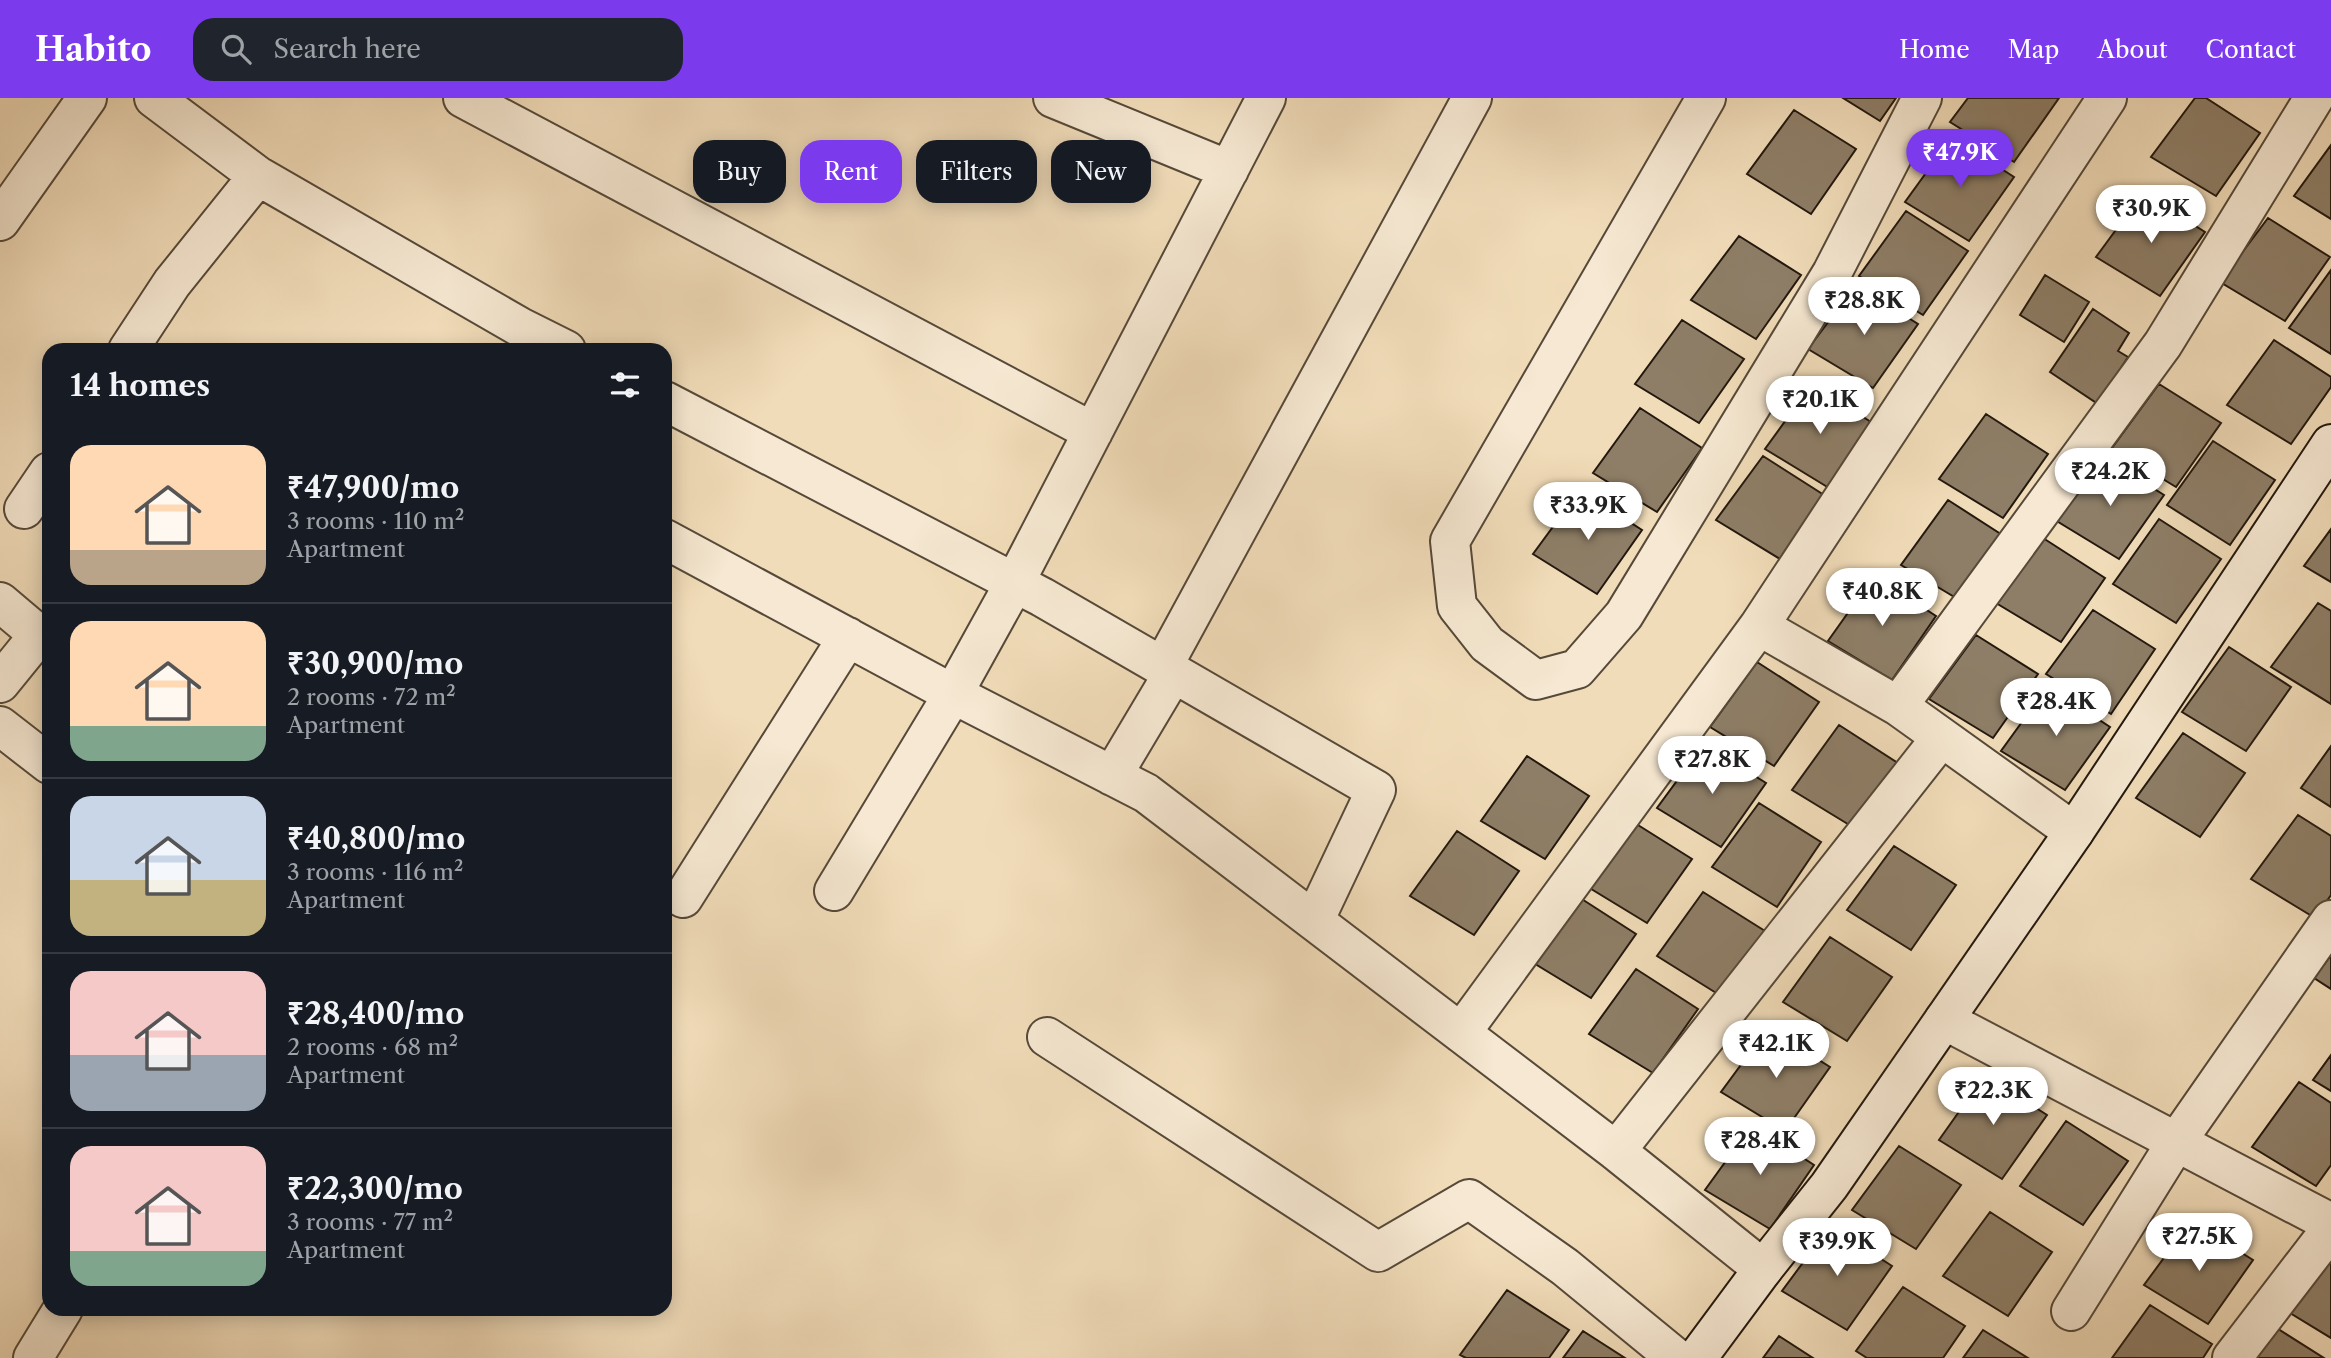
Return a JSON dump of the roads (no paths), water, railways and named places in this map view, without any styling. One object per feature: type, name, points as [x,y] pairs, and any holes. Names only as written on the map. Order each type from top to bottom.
[{"type":"street","points":[[0,221],[86,98]]},
{"type":"street","points":[[154,98],[258,176],[552,343]]},
{"type":"street","points":[[463,98],[1093,432]]},
{"type":"street","points":[[1053,98],[1229,170]]},
{"type":"street","points":[[834,891],[953,694],[1093,432],[1266,98]]},
{"type":"street","points":[[1112,776],[1472,98]]},
{"type":"street","points":[[1706,98],[1450,541],[1457,606],[1487,644],[1536,680],[1577,669],[1624,615],[1832,273],[1922,98]]},
{"type":"street","points":[[1461,1033],[1759,626],[2106,98]]},
{"type":"street","points":[[1898,706],[2162,344],[2314,98]]},
{"type":"street","points":[[133,343],[172,283],[258,176]]},
{"type":"street","points":[[672,405],[1014,582],[1376,790],[1314,921]]},
{"type":"street","points":[[1697,1358],[1829,1186],[2074,832],[2331,443]]},
{"type":"street","points":[[24,509],[42,482]]},
{"type":"street","points":[[672,543],[953,694],[1146,793],[1616,1151],[1763,1269]]},
{"type":"street","points":[[0,602],[42,635]]},
{"type":"street","points":[[1759,626],[1898,706],[2074,832]]},
{"type":"street","points":[[683,898],[848,637]]},
{"type":"street","points":[[0,683],[42,639]]},
{"type":"street","points":[[0,726],[42,759]]},
{"type":"street","points":[[1616,1151],[1941,738]]},
{"type":"street","points":[[2071,1311],[2177,1141],[2331,920]]},
{"type":"street","points":[[1944,1020],[2331,1223]]},
{"type":"street","points":[[1047,1037],[1378,1252],[1469,1199],[1565,1267],[1676,1358]]},
{"type":"street","points":[[2232,1358],[2331,1229]]},
{"type":"street","points":[[33,1358],[58,1316]]}]
